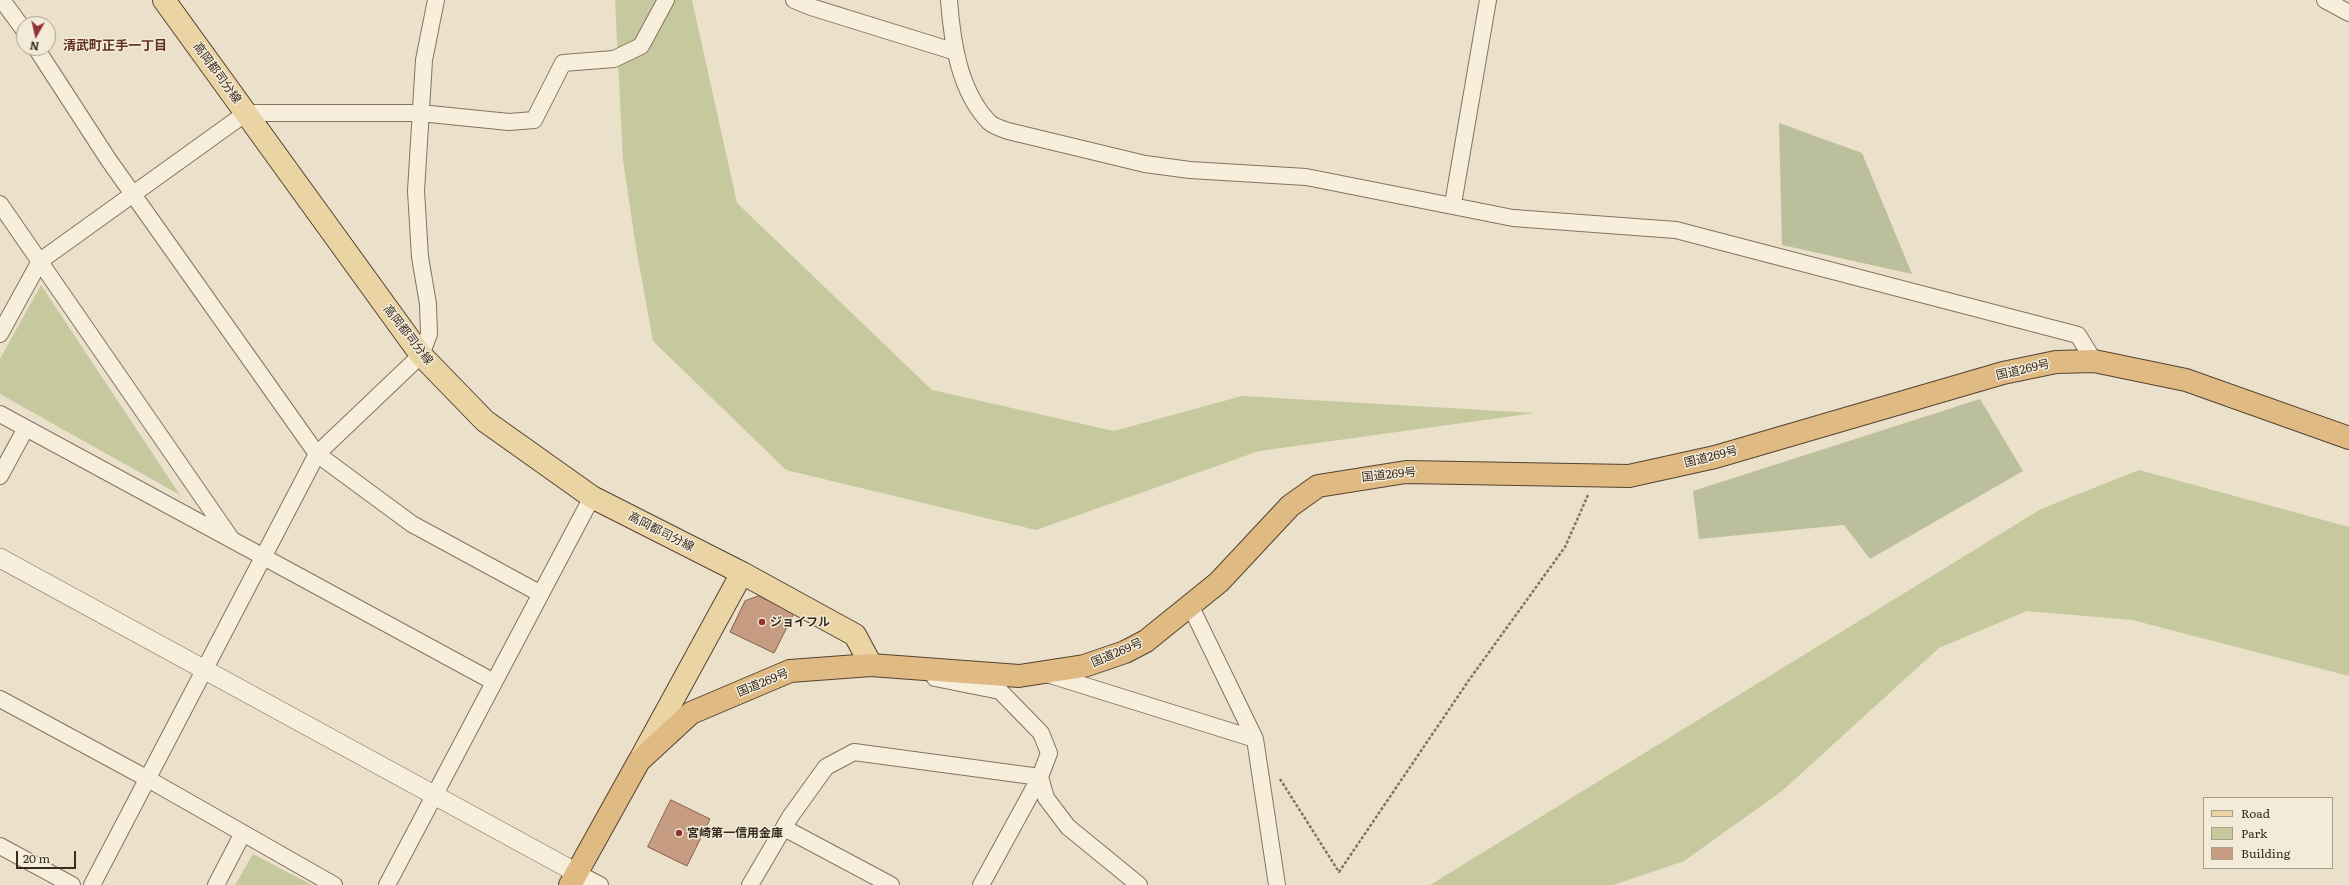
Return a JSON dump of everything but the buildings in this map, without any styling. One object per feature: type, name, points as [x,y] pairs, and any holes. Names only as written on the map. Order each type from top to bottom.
[{"type":"highway","name":"国道269号","points":[[573,879],[639,762],[691,713],[790,672],[871,665],[1019,676],[1084,666],[1125,652],[1146,641],[1224,577],[1290,506],[1318,486],[1406,472],[1629,476],[1715,457],[2003,373],[2056,362],[2094,361],[2186,380],[2349,438]]},
{"type":"main road","name":"高岡都司分線","points":[[164,0],[421,355],[485,421],[592,497],[742,573],[855,635],[871,665]]},
{"type":"main road","points":[[639,762],[742,573]]},
{"type":"street","points":[[92,885],[318,454],[421,355],[429,334],[428,304],[420,257],[416,191],[424,60],[436,0]]},
{"type":"street","points":[[0,334],[40,261],[246,113],[420,113],[509,122],[534,120],[563,63],[614,59],[641,46],[666,0]]},
{"type":"street","points":[[794,0],[811,7],[956,52]]},
{"type":"street","points":[[949,0],[956,52],[974,102],[990,123],[1008,131],[1145,164],[1197,171],[1306,177],[1453,204],[1513,218],[1676,230],[2078,335],[2094,361]]},
{"type":"street","points":[[1453,204],[1488,0]]},
{"type":"street","points":[[2325,0],[2349,13]]},
{"type":"street","points":[[3,8],[16,22]]},
{"type":"street","points":[[41,56],[134,194],[318,454],[412,524],[540,594]]},
{"type":"street","points":[[0,204],[233,540]]},
{"type":"street","points":[[0,414],[494,682]]},
{"type":"street","points":[[0,476],[26,428]]},
{"type":"street","points":[[387,885],[592,497]]},
{"type":"street","points":[[0,558],[434,795],[573,879],[600,885]]},
{"type":"street","points":[[1190,606],[1255,739],[1277,885]]},
{"type":"street","points":[[871,665],[1000,691],[1041,733],[1049,753],[1040,777],[981,885]]},
{"type":"street","points":[[1041,672],[1255,739]]},
{"type":"street","points":[[0,699],[148,779],[334,885]]},
{"type":"street","points":[[750,885],[784,828],[826,767],[854,752],[1040,777]]},
{"type":"street","points":[[1040,777],[1046,798],[1068,827],[1139,885]]},
{"type":"street","points":[[784,828],[891,885]]},
{"type":"street","points":[[216,885],[243,833]]},
{"type":"street","points":[[0,846],[72,885]]},
{"type":"path","points":[[1276,772],[1339,872],[1469,680],[1565,547],[1597,476]]},
{"type":"green space","points":[[615,0],[692,0],[737,203],[932,390],[1114,431],[1242,396],[1535,413],[1259,451],[1036,530],[786,470],[653,341],[636,247],[623,160]]},
{"type":"green space","points":[[1779,123],[1862,153],[1912,274],[1782,245]]},
{"type":"green space","points":[[41,285],[180,495],[0,394],[0,359]]},
{"type":"green space","points":[[1980,399],[2023,471],[1870,559],[1844,525],[1699,539],[1693,491]]},
{"type":"green space","points":[[2139,470],[2349,527],[2349,676],[2132,620],[2027,611],[1939,648],[1782,791],[1684,861],[1613,885],[1430,885],[2041,509]]},
{"type":"green space","points":[[253,854],[312,885],[235,885]]},
{"type":"place","name":"ジョイフル","points":[[762,622]]},
{"type":"place","name":"宮崎第一信用金庫","points":[[679,833]]},
{"type":"district","name":"清武町正手一丁目","points":[[115,46]]}]
